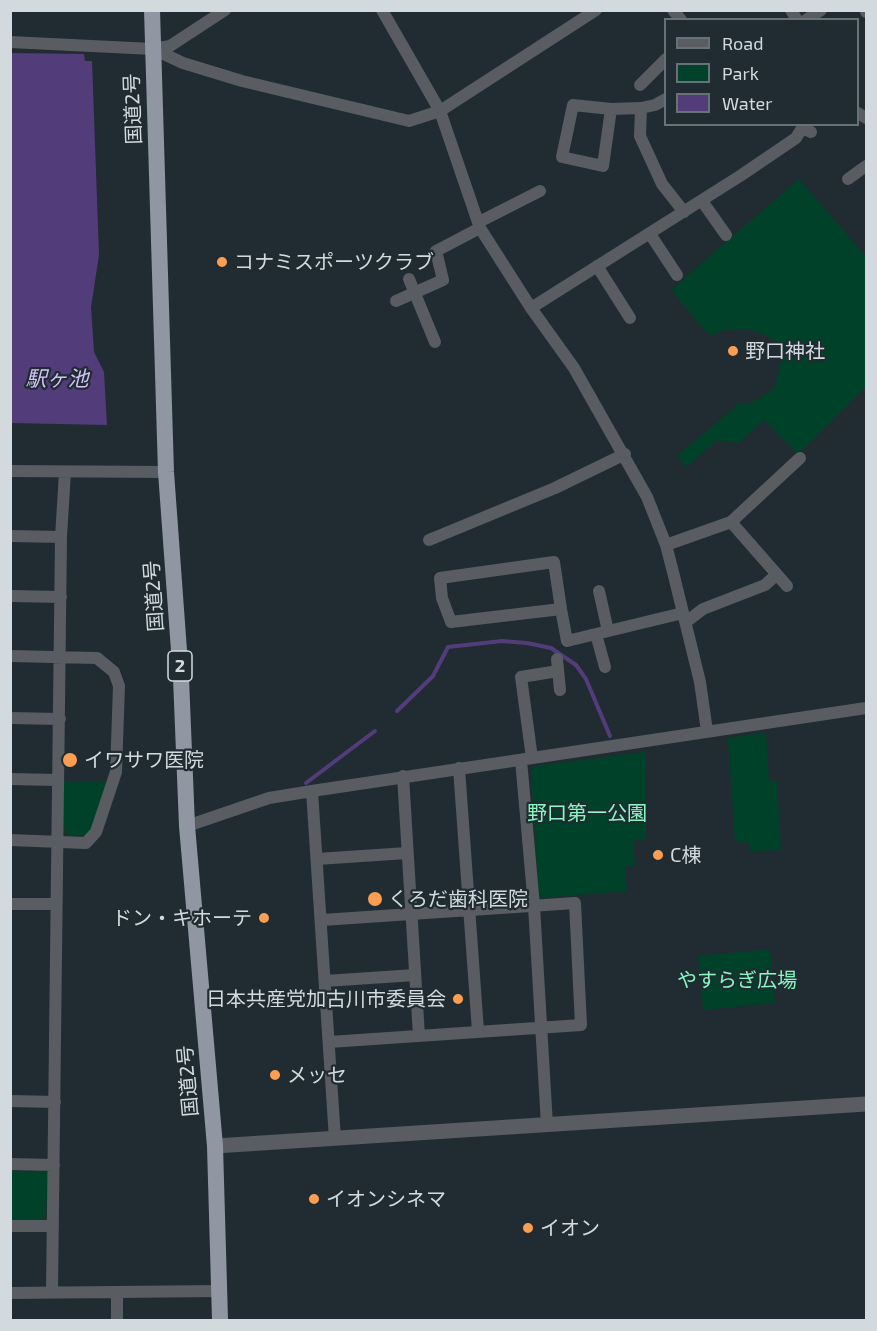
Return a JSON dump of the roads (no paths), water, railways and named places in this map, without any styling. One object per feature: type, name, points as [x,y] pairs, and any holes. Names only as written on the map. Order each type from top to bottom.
[{"type":"highway","name":"国道2号","points":[[152,10],[166,472],[181,678],[187,826],[215,1146],[220,1320]]},
{"type":"street","points":[[10,42],[153,49],[170,46],[225,10]]},
{"type":"street","points":[[382,10],[440,111],[479,225],[531,308],[574,368],[647,497],[666,545],[699,682],[707,731]]},
{"type":"street","points":[[153,49],[183,63],[242,81],[408,120],[440,111],[596,10]]},
{"type":"street","points":[[640,85],[664,61]]},
{"type":"street","points":[[610,109],[603,166],[562,157],[573,105],[610,109],[640,108],[656,105],[664,100]]},
{"type":"street","points":[[640,108],[640,136],[662,183],[684,212]]},
{"type":"street","points":[[531,308],[702,201],[796,138],[802,128]]},
{"type":"street","points":[[848,179],[866,168]]},
{"type":"street","points":[[396,301],[443,280],[436,250],[540,191]]},
{"type":"street","points":[[702,201],[726,235]]},
{"type":"street","points":[[650,234],[677,275]]},
{"type":"street","points":[[597,266],[630,318]]},
{"type":"street","points":[[409,279],[435,342]]},
{"type":"street","points":[[429,540],[555,488],[624,454]]},
{"type":"street","points":[[666,545],[731,522],[800,458]]},
{"type":"street","points":[[10,471],[166,472]]},
{"type":"street","points":[[52,1293],[56,842],[60,719],[61,537],[65,472]]},
{"type":"street","points":[[731,522],[787,586]]},
{"type":"street","points":[[10,536],[61,537]]},
{"type":"street","points":[[561,609],[451,622],[442,598],[440,578],[554,562],[567,641],[684,618],[765,585],[776,575]]},
{"type":"street","points":[[599,591],[605,667]]},
{"type":"street","points":[[10,596],[61,597]]},
{"type":"street","points":[[10,656],[97,658],[114,672],[119,686],[116,772],[96,832],[86,843],[10,840]]},
{"type":"street","points":[[547,1125],[527,759],[520,677],[558,665],[560,690]]},
{"type":"street","points":[[187,826],[269,798],[403,776],[867,708]]},
{"type":"street","points":[[10,718],[60,719]]},
{"type":"street","points":[[459,768],[478,1031]]},
{"type":"street","points":[[403,776],[419,1036]]},
{"type":"street","points":[[10,779],[57,780]]},
{"type":"street","points":[[312,791],[335,1139]]},
{"type":"street","points":[[317,859],[407,854]]},
{"type":"street","points":[[322,920],[575,903],[581,1025],[329,1042]]},
{"type":"street","points":[[10,904],[56,904]]},
{"type":"street","points":[[325,981],[416,975]]},
{"type":"street","points":[[10,1101],[55,1102]]},
{"type":"street","points":[[215,1146],[867,1104]]},
{"type":"street","points":[[10,1164],[54,1165]]},
{"type":"street","points":[[10,1226],[53,1226]]},
{"type":"street","points":[[10,1293],[219,1291]]},
{"type":"street","points":[[117,1292],[117,1320]]},
{"type":"water","name":"駅ヶ池","points":[[11,53],[84,54],[85,61],[92,61],[99,255],[91,307],[94,352],[104,372],[107,425],[11,423]]},
{"type":"waterway","points":[[397,711],[433,676],[448,647],[502,641],[527,643],[551,648],[576,665],[586,679],[610,736]]},
{"type":"waterway","points":[[306,783],[375,731]]},
{"type":"place","name":"コナミスポーツクラブ","points":[[222,262]]},
{"type":"place","name":"野口神社","points":[[733,351]]},
{"type":"place","name":"イワサワ医院","points":[[70,760]]},
{"type":"place","name":"C棟","points":[[658,855]]},
{"type":"place","name":"くろだ歯科医院","points":[[375,899]]},
{"type":"place","name":"ドン・キホーテ","points":[[264,918]]},
{"type":"place","name":"日本共産党加古川市委員会","points":[[458,999]]},
{"type":"place","name":"メッセ","points":[[275,1075]]},
{"type":"place","name":"イオンシネマ","points":[[314,1199]]},
{"type":"place","name":"イオン","points":[[528,1228]]},
{"type":"park label","name":"野口第一公園","points":[[587,813]]},
{"type":"park label","name":"やすらぎ広場","points":[[737,980]]}]
